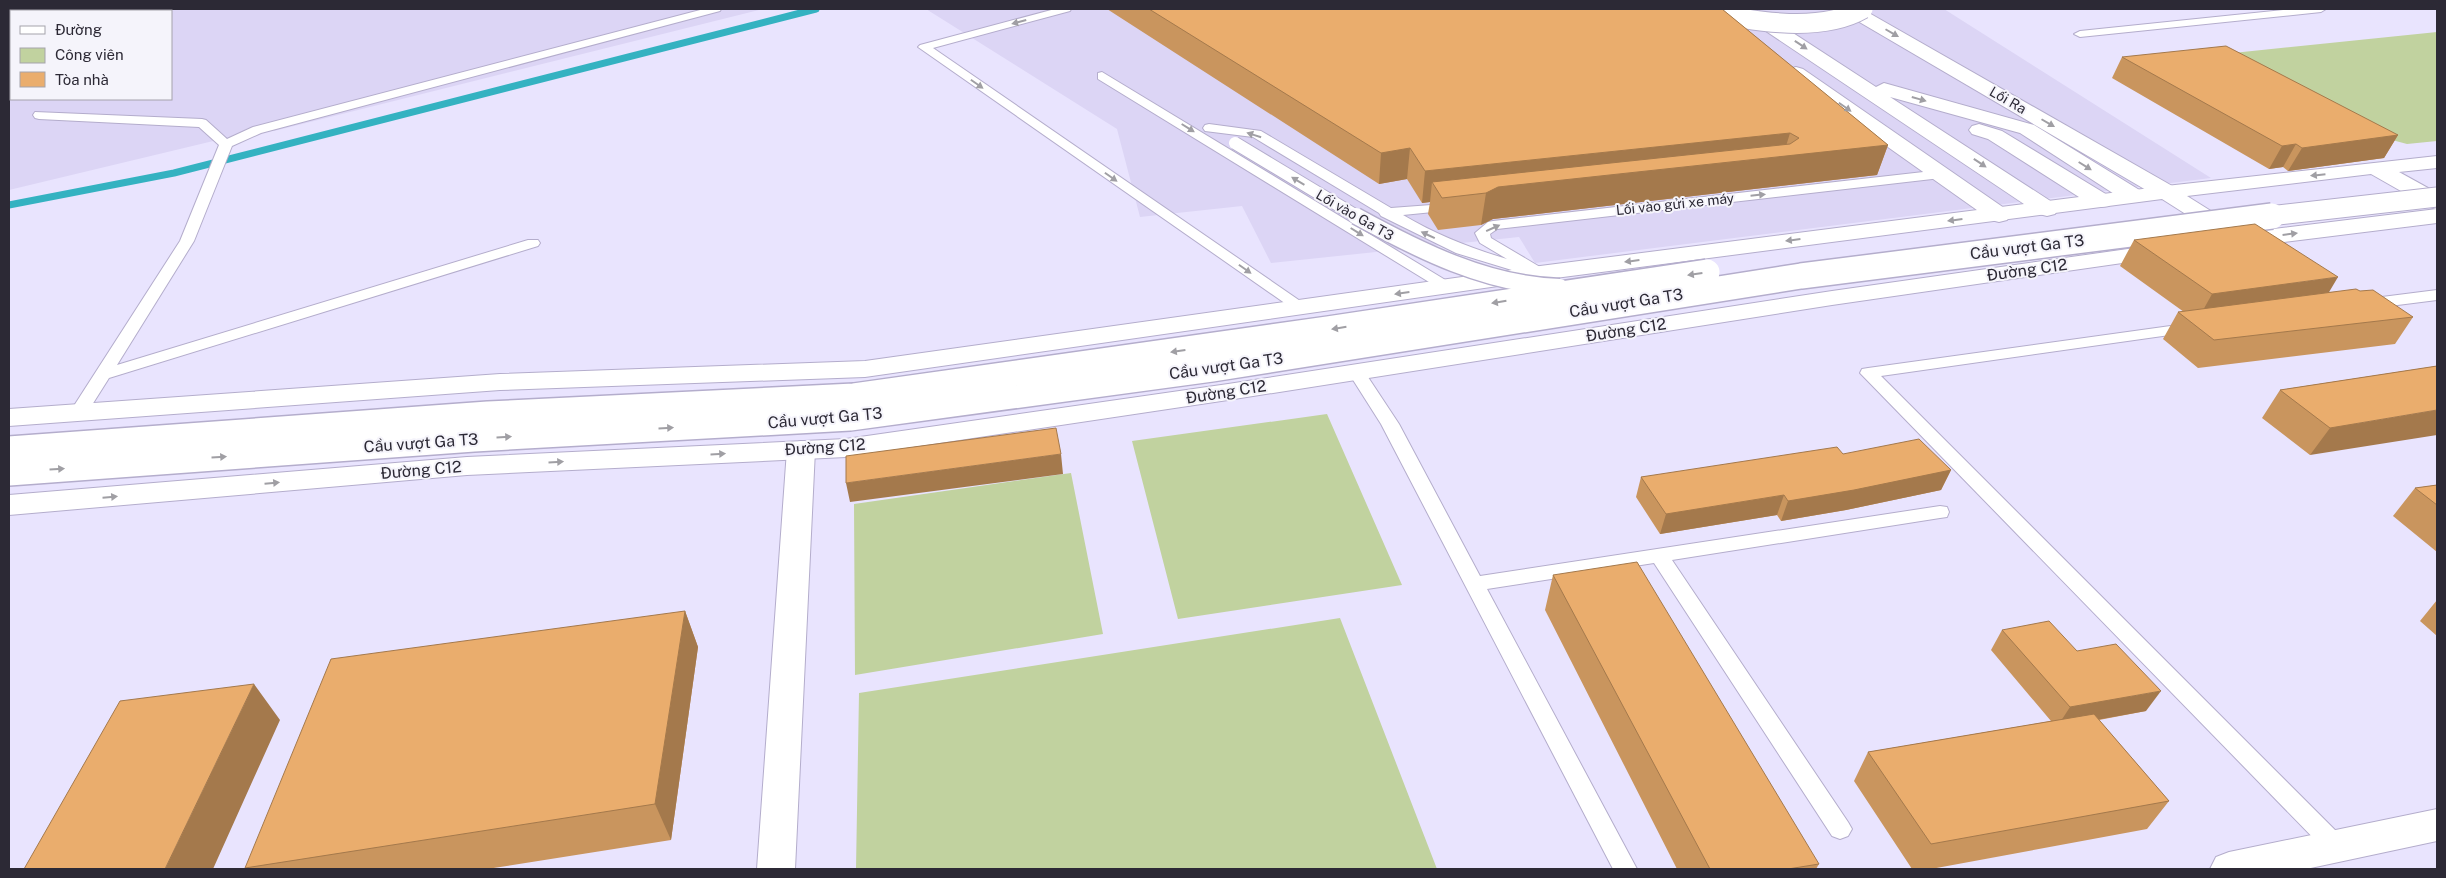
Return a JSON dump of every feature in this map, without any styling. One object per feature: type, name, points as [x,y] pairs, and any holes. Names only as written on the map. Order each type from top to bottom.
[{"type":"main road","points":[[1695,9],[1722,16],[1761,22],[1800,23],[1832,20],[1859,13],[1863,9]]},
{"type":"main road","points":[[1704,9],[1746,38]]},
{"type":"main road","name":"Lối Ra","points":[[1745,9],[1898,108],[2048,209]]},
{"type":"main road","name":"Lối Ra","points":[[1850,9],[2166,192],[2242,240]]},
{"type":"main road","points":[[1778,60],[1941,174],[2011,213]]},
{"type":"main road","name":"Lối Ra","points":[[1856,82],[2027,129],[2133,196]]},
{"type":"main road","name":"Lối Ra","points":[[1898,108],[1995,135],[2101,201]]},
{"type":"main road","points":[[1948,142],[1937,153],[2011,213]]},
{"type":"main road","name":"Lối Ra","points":[[1948,142],[1983,146],[2072,205],[2140,254]]},
{"type":"main road","points":[[9,418],[500,382],[865,369],[1540,273],[2048,209],[2133,196],[2437,162]]},
{"type":"main road","points":[[2371,168],[2437,202]]},
{"type":"main road","name":"Cầu vượt Ga T3","points":[[9,449],[488,414],[854,396],[1328,330],[1603,286],[2437,178]]},
{"type":"main road","name":"Cầu vượt Ga T3","points":[[9,473],[474,439],[850,418],[1212,368],[1801,276],[2210,223],[2437,197]]},
{"type":"main road","name":"Đường C12","points":[[9,505],[467,466],[855,446],[1356,372],[1832,298],[2242,240],[2437,216]]},
{"type":"main road","points":[[1540,273],[1563,340]]},
{"type":"main road","points":[[776,869],[801,450]]},
{"type":"main road","points":[[2229,869],[2437,825]]},
{"type":"lane","points":[[79,412],[187,241],[221,156],[257,130],[716,9]]},
{"type":"lane","points":[[1066,9],[924,47],[1301,308]]},
{"type":"lane","points":[[2229,9],[2244,17]]},
{"type":"lane","points":[[2080,34],[2321,9]]},
{"type":"lane","points":[[1102,76],[1447,287]]},
{"type":"lane","name":"Lối vào Ga T3","points":[[1130,81],[1373,226],[1412,247],[1440,258],[1528,284],[1552,287],[1603,286]]},
{"type":"lane","points":[[40,115],[202,123],[221,156]]},
{"type":"lane","points":[[1209,128],[1256,134],[1386,213],[1461,250],[1540,273]]},
{"type":"lane","name":"Lối vào gửi xe máy","points":[[1540,273],[1486,240],[1482,233],[1493,225],[1941,174]]},
{"type":"lane","points":[[1386,213],[1465,204]]},
{"type":"lane","points":[[102,375],[533,243]]},
{"type":"lane","points":[[2351,306],[2428,296],[2437,308]]},
{"type":"lane","points":[[2213,326],[1868,373],[2336,846]]},
{"type":"lane","points":[[1356,372],[1390,424],[1625,869]]},
{"type":"lane","points":[[1475,584],[1940,512]]},
{"type":"lane","points":[[1659,556],[1840,828]]},
{"type":"shaded area","points":[[9,9],[763,9],[274,131],[272,127],[9,190]]},
{"type":"shaded area","points":[[926,9],[1944,9],[2211,178],[1535,263],[1519,237],[1271,263],[1242,206],[1140,217],[1117,129]]},
{"type":"green space","points":[[2437,32],[2437,141],[2407,144],[2392,140],[2233,53]]},
{"type":"green space","points":[[1327,414],[1402,585],[1178,619],[1132,441]]},
{"type":"green space","points":[[1071,473],[1103,634],[855,675],[854,504]]},
{"type":"green space","points":[[1340,618],[1437,869],[856,869],[859,693]]},
{"type":"building","points":[[1149,9],[1722,9],[1888,145],[1498,187],[1486,193],[1442,198],[1432,182],[1790,144],[1799,138],[1790,133],[1425,171],[1410,148],[1381,153]]},
{"type":"building","points":[[2226,46],[2398,135],[2302,148],[2296,144],[2282,146],[2122,57]]},
{"type":"building","points":[[2255,224],[2338,277],[2212,294],[2134,240]]},
{"type":"building","points":[[2356,289],[2360,291],[2373,290],[2413,317],[2214,340],[2178,312]]},
{"type":"building","points":[[2437,366],[2437,410],[2330,428],[2280,390]]},
{"type":"building","points":[[1056,428],[1061,454],[846,483],[846,456]]},
{"type":"building","points":[[1919,439],[1951,470],[1854,490],[1788,501],[1784,495],[1666,514],[1641,477],[1837,447],[1843,454]]},
{"type":"building","points":[[2437,485],[2437,505],[2415,488]]},
{"type":"building","points":[[1637,562],[1819,864],[1788,869],[1710,869],[1553,575]]},
{"type":"building","points":[[685,611],[655,804],[245,868],[331,659]]},
{"type":"building","points":[[2049,621],[2077,651],[2116,644],[2161,691],[2070,707],[2002,630]]},
{"type":"building","points":[[254,684],[165,869],[24,869],[120,701]]},
{"type":"building","points":[[2094,714],[2169,801],[1931,844],[1868,752]]},
{"type":"waterway","points":[[9,205],[174,173],[816,9]]}]
